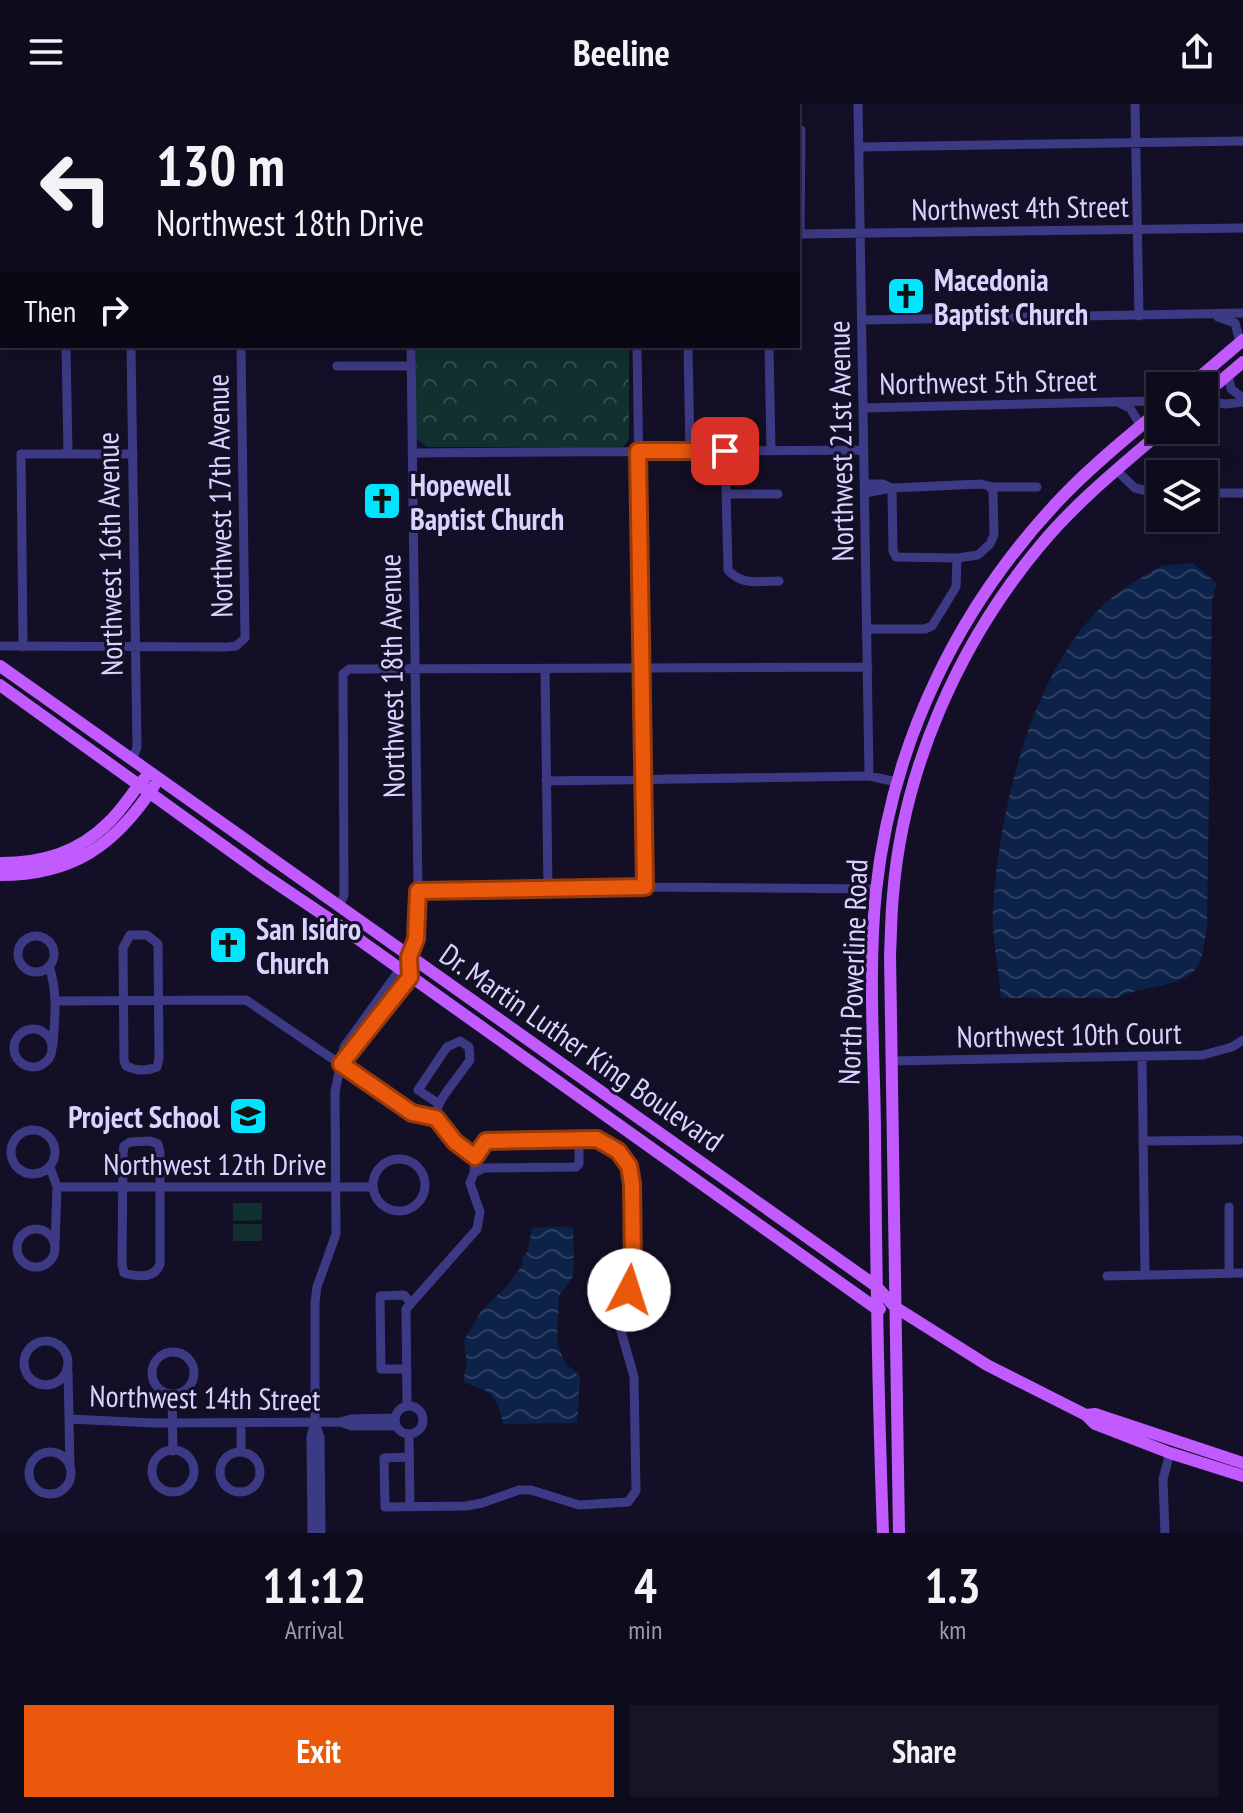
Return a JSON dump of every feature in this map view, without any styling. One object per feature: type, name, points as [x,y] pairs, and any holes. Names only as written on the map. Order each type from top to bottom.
[{"type":"main road","points":[[1205,372],[1242,341]]},
{"type":"main road","points":[[1218,385],[1243,362]]},
{"type":"main road","name":"North Powerline Road","points":[[883,1533],[876,1286],[873,956],[883,840],[897,782],[923,707],[981,597],[1023,541],[1065,493],[1146,421]]},
{"type":"main road","name":"North Powerline Road","points":[[899,1532],[890,956],[893,893],[913,789],[938,715],[984,623],[1041,545],[1076,507],[1147,444]]},
{"type":"main road","points":[[995,577],[994,592],[998,604]]},
{"type":"main road","points":[[981,597],[985,606],[984,623]]},
{"type":"main road","name":"Dr. Martin Luther King Boulevard","points":[[0,666],[876,1286],[895,1307],[987,1365],[1086,1415],[1095,1424],[1170,1453],[1243,1476]]},
{"type":"main road","name":"Dr. Martin Luther King Boulevard","points":[[0,685],[877,1309]]},
{"type":"main road","points":[[115,766],[132,761]]},
{"type":"main road","points":[[903,764],[913,789]]},
{"type":"main road","points":[[0,875],[25,875],[58,869],[88,856],[105,845],[154,776]]},
{"type":"main road","points":[[897,782],[905,792],[908,811]]},
{"type":"main road","points":[[0,863],[24,863],[54,857],[82,845],[145,788]]},
{"type":"main road","points":[[874,1021],[892,1061]]},
{"type":"main road","points":[[877,1309],[895,1307]]},
{"type":"main road","name":"Dr. Martin Luther King Boulevard","points":[[1086,1415],[1095,1414],[1243,1463]]},
{"type":"main road","points":[[882,1505],[892,1527],[899,1532]]},
{"type":"street","name":"Northwest 21st Avenue","points":[[858,104],[869,776]]},
{"type":"street","points":[[1135,104],[1139,316]]},
{"type":"street","points":[[800,182],[801,130]]},
{"type":"street","points":[[860,147],[1243,141]]},
{"type":"street","name":"Northwest 4th Street","points":[[800,234],[1243,228]]},
{"type":"street","points":[[862,320],[1243,313]]},
{"type":"street","points":[[1207,314],[1235,323],[1242,341]]},
{"type":"street","points":[[66,348],[68,454]]},
{"type":"street","name":"Northwest 16th Avenue","points":[[131,348],[137,747],[132,761]]},
{"type":"street","name":"Northwest 17th Avenue","points":[[136,647],[227,647],[240,644],[246,632],[241,348]]},
{"type":"street","name":"Northwest 18th Avenue","points":[[341,1064],[405,974],[416,939],[418,891],[411,348]]},
{"type":"street","points":[[637,348],[645,887]]},
{"type":"street","points":[[688,348],[690,451]]},
{"type":"street","points":[[769,348],[771,450]]},
{"type":"street","points":[[337,366],[411,366]]},
{"type":"street","points":[[1228,375],[1231,389],[1243,400]]},
{"type":"street","points":[[1218,402],[1226,404],[1243,400]]},
{"type":"street","name":"Northwest 5th Street","points":[[863,408],[1146,401]]},
{"type":"street","name":"Northwest 5th Street","points":[[1114,402],[1130,408],[1141,426]]},
{"type":"street","points":[[412,453],[864,450]]},
{"type":"street","points":[[725,451],[728,570],[744,582],[779,581]]},
{"type":"street","points":[[23,647],[21,454],[133,454]]},
{"type":"street","points":[[1116,470],[1135,488],[1146,491]]},
{"type":"street","points":[[865,489],[883,484],[892,488],[981,484],[992,487],[1037,487]]},
{"type":"street","points":[[892,488],[893,551],[896,557],[957,558],[978,555],[992,539],[992,487]]},
{"type":"street","points":[[1218,493],[1243,493]]},
{"type":"street","points":[[726,494],[778,494]]},
{"type":"street","points":[[867,629],[925,629],[932,626],[956,587],[957,558]]},
{"type":"street","points":[[0,646],[136,647]]},
{"type":"street","points":[[339,907],[344,895],[343,674],[349,669],[868,667]]},
{"type":"street","points":[[545,669],[548,889]]},
{"type":"street","points":[[546,781],[869,776],[897,782]]},
{"type":"street","points":[[418,891],[645,887],[877,889]]},
{"type":"street","points":[[130,935],[147,935],[158,944],[160,1000],[157,1067],[150,1070],[126,1066],[123,948],[130,935]]},
{"type":"street","points":[[49,966],[39,972],[23,967],[17,956],[23,941],[34,936],[46,939],[51,943],[54,954],[49,966],[57,1001],[52,1052],[50,1058],[40,1066],[27,1066],[18,1058],[15,1046],[20,1035],[36,1030],[47,1035],[52,1052]]},
{"type":"street","points":[[57,1001],[246,1000],[412,1113],[436,1118]]},
{"type":"street","name":"Northwest 10th Court","points":[[892,1061],[1203,1055],[1232,1047],[1243,1040]]},
{"type":"street","points":[[439,1104],[418,1090],[447,1047],[460,1041],[469,1047],[470,1060],[435,1110],[436,1118],[455,1142],[475,1157]]},
{"type":"street","points":[[1142,1056],[1145,1275]]},
{"type":"street","points":[[312,1533],[315,1303],[317,1287],[336,1234],[335,1092],[341,1064]]},
{"type":"street","points":[[50,1167],[33,1175],[18,1169],[10,1154],[14,1139],[31,1130],[47,1134],[54,1145],[50,1167],[57,1187],[55,1248],[51,1261],[33,1267],[21,1261],[16,1249],[20,1236],[32,1229],[50,1235],[55,1248]]},
{"type":"street","points":[[407,1406],[406,1309],[477,1229],[480,1212],[470,1188],[475,1157],[486,1141],[597,1139],[618,1151],[629,1166],[631,1175],[633,1264],[619,1324],[634,1377],[636,1491],[628,1502],[617,1504],[579,1505],[531,1490],[519,1490],[466,1506],[385,1507],[384,1458],[409,1457]]},
{"type":"street","points":[[474,1173],[484,1168],[576,1167],[579,1164],[579,1140]]},
{"type":"street","points":[[1144,1141],[1239,1140]]},
{"type":"street","points":[[150,1141],[158,1144],[160,1187],[158,1272],[133,1276],[124,1273],[124,1146],[130,1142],[150,1141]]},
{"type":"street","points":[[402,1159],[418,1167],[425,1183],[416,1205],[401,1211],[379,1202],[373,1187],[378,1170],[384,1164],[402,1159]]},
{"type":"street","name":"Northwest 12th Drive","points":[[57,1187],[373,1187]]},
{"type":"street","points":[[1229,1207],[1229,1274]]},
{"type":"street","points":[[1107,1276],[1243,1273]]},
{"type":"street","points":[[407,1369],[381,1369],[380,1296],[404,1295],[411,1303]]},
{"type":"street","points":[[68,1363],[62,1377],[49,1385],[34,1382],[28,1377],[24,1362],[29,1349],[35,1344],[49,1342],[63,1349],[68,1363],[71,1473],[66,1487],[53,1494],[39,1491],[30,1480],[29,1473],[34,1459],[46,1453],[60,1455],[69,1465],[71,1473]]},
{"type":"street","points":[[176,1352],[189,1359],[195,1373],[190,1387],[172,1394],[156,1387],[151,1373],[152,1366],[162,1355],[176,1352]]},
{"type":"street","points":[[172,1394],[173,1451]]},
{"type":"street","points":[[407,1406],[419,1410],[423,1419],[421,1428],[409,1434],[402,1433],[395,1422],[398,1410],[407,1406]]},
{"type":"street","name":"Northwest 14th Street","points":[[69,1419],[172,1423],[340,1422],[352,1426],[395,1422]]},
{"type":"street","points":[[241,1423],[241,1452]]},
{"type":"street","points":[[315,1423],[320,1437],[321,1533]]},
{"type":"street","points":[[409,1434],[410,1507]]},
{"type":"street","points":[[173,1451],[189,1458],[194,1471],[186,1488],[171,1492],[158,1486],[153,1473],[157,1458],[173,1451]]},
{"type":"street","points":[[241,1452],[256,1459],[261,1473],[251,1490],[237,1493],[225,1486],[219,1473],[224,1459],[241,1452]]},
{"type":"street","points":[[1165,1533],[1163,1479],[1170,1453]]},
{"type":"green space","points":[[416,348],[629,348],[629,439],[623,447],[427,447],[416,438]]},
{"type":"green space","points":[[566,372],[585,378],[573,417],[553,411]]},
{"type":"green space","points":[[478,385],[514,385],[514,410],[478,410]]},
{"type":"green space","points":[[233,1203],[262,1203],[262,1220],[233,1221]]},
{"type":"green space","points":[[233,1224],[262,1224],[262,1241],[233,1241]]},
{"type":"water","points":[[1193,563],[1217,583],[1212,600],[1207,927],[1201,959],[1196,969],[1187,976],[1118,998],[1001,998],[993,924],[997,871],[1014,776],[1029,728],[1049,683],[1073,641],[1102,607],[1155,569]]},
{"type":"water","points":[[532,1228],[573,1228],[574,1267],[572,1278],[559,1296],[557,1344],[565,1363],[580,1376],[577,1423],[504,1424],[492,1396],[463,1381],[467,1365],[464,1340],[482,1310],[508,1285],[523,1264],[522,1258],[527,1253]]},
{"type":"place","name":"Macedonia Baptist Church","points":[[906,296]]},
{"type":"place","name":"Hopewell Baptist Church","points":[[382,501]]},
{"type":"place","name":"San Isidro Church","points":[[228,945]]},
{"type":"place","name":"Project School","points":[[248,1116]]},
{"type":"route","points":[[629,1290],[633,1264],[632,1184],[629,1166],[618,1151],[597,1139],[486,1141],[475,1157],[455,1142],[436,1118],[412,1113],[341,1064],[410,977],[409,957],[416,939],[418,891],[645,887],[638,451],[725,451]]}]
